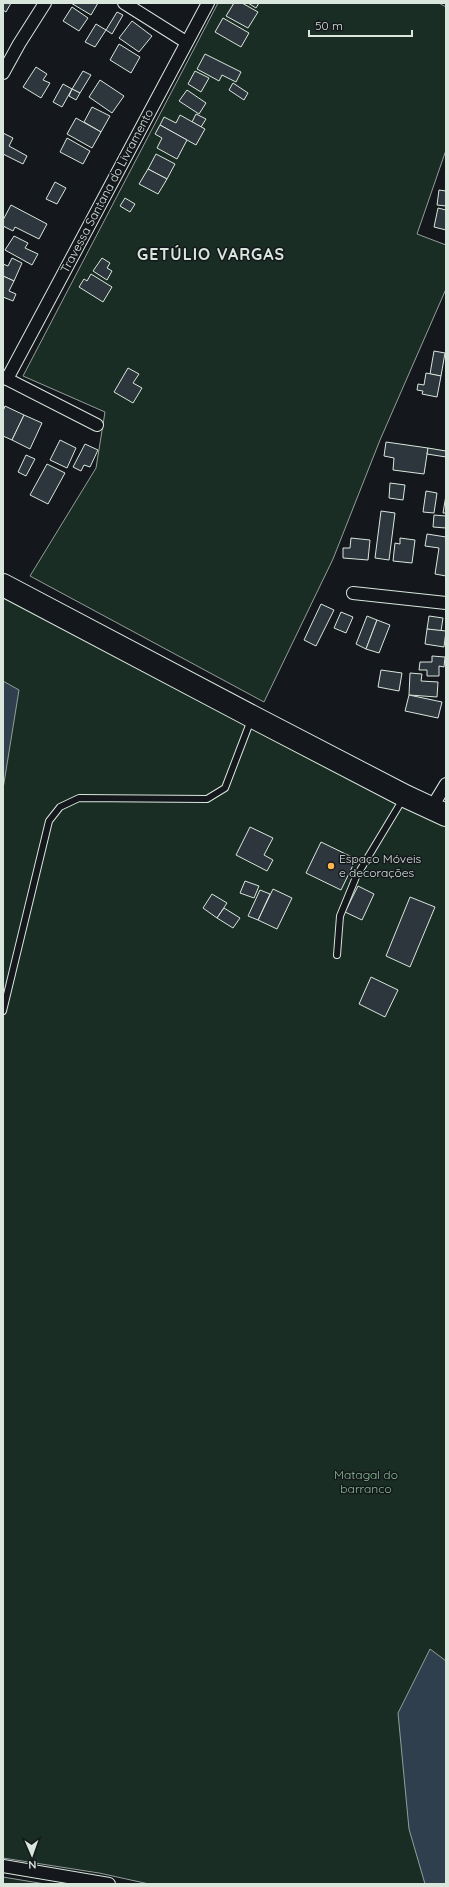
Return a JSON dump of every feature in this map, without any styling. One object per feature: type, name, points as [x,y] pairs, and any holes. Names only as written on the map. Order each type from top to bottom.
[{"type":"highway","points":[[3,585],[405,796],[439,811]]},
{"type":"street","points":[[3,73],[19,44],[45,3]]},
{"type":"street","points":[[124,3],[186,42]]},
{"type":"street","name":"Travessa Santana do Livramento","points":[[5,378],[208,3]]},
{"type":"street","points":[[5,378],[97,425]]},
{"type":"street","points":[[352,593],[446,603]]},
{"type":"street","points":[[439,811],[446,784]]},
{"type":"street","points":[[3,1866],[109,1884]]},
{"type":"lane","points":[[3,1012],[49,821],[60,807],[79,798],[207,799],[225,788],[253,717]]},
{"type":"lane","points":[[337,955],[340,916],[356,877],[405,796]]},
{"type":"green space","points":[[218,3],[439,3],[446,7],[446,150],[417,234],[446,245],[446,289],[380,440],[333,559],[264,702],[30,576],[96,468],[105,412],[23,376]]},
{"type":"green space","name":"Matagal do barranco","points":[[3,595],[446,826],[446,1884],[149,1884],[99,1873],[3,1858]]},
{"type":"green space","points":[[3,1877],[45,1884],[3,1884]]},
{"type":"water","points":[[3,681],[19,690],[3,789]]},
{"type":"water","points":[[430,1649],[446,1661],[446,1884],[425,1884],[409,1829],[398,1713]]},
{"type":"building","points":[[3,3],[11,3],[6,12],[3,10]]},
{"type":"building","points":[[71,3],[98,3],[91,15]]},
{"type":"building","points":[[234,3],[242,3],[258,12],[248,28],[226,16]]},
{"type":"building","points":[[248,3],[259,3],[256,8]]},
{"type":"building","points":[[72,7],[88,18],[79,31],[63,21]]},
{"type":"building","points":[[117,12],[123,15],[112,34],[106,30]]},
{"type":"building","points":[[223,18],[249,33],[241,47],[215,32]]},
{"type":"building","points":[[132,21],[152,36],[139,52],[119,38]]},
{"type":"building","points":[[96,24],[106,30],[95,47],[85,42]]},
{"type":"building","points":[[119,44],[140,57],[131,73],[110,60]]},
{"type":"building","points":[[205,54],[241,72],[236,82],[222,75],[219,81],[197,69]]},
{"type":"building","points":[[36,67],[47,74],[43,80],[50,83],[41,98],[23,87]]},
{"type":"building","points":[[83,71],[91,75],[80,93],[72,89]]},
{"type":"building","points":[[195,71],[209,78],[201,92],[188,84]]},
{"type":"building","points":[[100,80],[124,96],[112,113],[89,97]]},
{"type":"building","points":[[233,83],[248,93],[244,100],[229,90]]},
{"type":"building","points":[[63,84],[72,89],[62,107],[53,102]]},
{"type":"building","points":[[72,89],[80,93],[76,100],[69,96]]},
{"type":"building","points":[[187,90],[206,103],[199,114],[179,101]]},
{"type":"building","points":[[92,107],[110,116],[101,132],[84,122]]},
{"type":"building","points":[[196,114],[206,119],[201,127],[192,122]]},
{"type":"building","points":[[180,115],[205,129],[196,145],[160,125],[164,117],[176,123]]},
{"type":"building","points":[[76,118],[101,132],[92,148],[67,134]]},
{"type":"building","points":[[160,125],[187,140],[177,159],[157,148],[162,138],[155,134]]},
{"type":"building","points":[[3,133],[13,138],[9,146],[27,156],[23,164],[3,154]]},
{"type":"building","points":[[67,138],[90,151],[83,164],[60,152]]},
{"type":"building","points":[[156,154],[175,164],[167,179],[148,169]]},
{"type":"building","points":[[148,169],[167,179],[158,194],[139,184]]},
{"type":"building","points":[[55,182],[66,188],[57,204],[46,199]]},
{"type":"building","points":[[439,190],[446,191],[446,206],[437,205]]},
{"type":"building","points":[[125,198],[135,204],[130,212],[120,206]]},
{"type":"building","points":[[11,205],[47,224],[39,239],[15,227],[13,231],[3,226],[3,220]]},
{"type":"building","points":[[438,208],[446,210],[446,230],[434,227]]},
{"type":"building","points":[[14,236],[28,243],[25,248],[38,254],[32,265],[5,250]]},
{"type":"building","points":[[12,258],[22,263],[14,281],[3,276],[3,264],[8,266]]},
{"type":"building","points":[[102,258],[110,263],[107,268],[112,271],[107,280],[93,271]]},
{"type":"building","points":[[91,274],[112,287],[103,302],[79,287],[84,279],[87,281]]},
{"type":"building","points":[[3,276],[14,281],[9,291],[16,294],[13,301],[3,297]]},
{"type":"building","points":[[434,351],[445,353],[441,376],[430,374]]},
{"type":"building","points":[[128,368],[139,374],[133,383],[142,388],[133,403],[114,392]]},
{"type":"building","points":[[426,373],[441,376],[437,397],[422,394],[423,391],[417,390],[418,384],[424,385]]},
{"type":"building","points":[[5,406],[24,415],[12,440],[3,436],[3,411]]},
{"type":"building","points":[[24,415],[42,423],[30,449],[12,440]]},
{"type":"building","points":[[60,440],[76,448],[67,468],[50,460]]},
{"type":"building","points":[[386,442],[428,448],[424,474],[393,470],[394,458],[384,456]]},
{"type":"building","points":[[85,444],[98,450],[90,467],[84,465],[81,471],[73,467]]},
{"type":"building","points":[[428,448],[446,451],[446,457],[427,454]]},
{"type":"building","points":[[26,455],[35,459],[26,476],[18,472]]},
{"type":"building","points":[[47,464],[65,473],[48,504],[30,495]]},
{"type":"building","points":[[390,483],[405,485],[403,500],[389,498]]},
{"type":"building","points":[[426,491],[437,493],[434,513],[423,512]]},
{"type":"building","points":[[446,495],[446,513],[443,513]]},
{"type":"building","points":[[381,511],[395,513],[389,560],[375,558]]},
{"type":"building","points":[[434,515],[446,516],[446,528],[433,527]]},
{"type":"building","points":[[427,534],[446,537],[446,576],[435,574],[439,548],[425,546]]},
{"type":"building","points":[[351,538],[370,540],[368,560],[343,558],[343,548],[350,548]]},
{"type":"building","points":[[400,538],[415,540],[412,563],[393,561],[395,543],[400,544]]},
{"type":"building","points":[[321,604],[334,610],[316,646],[304,640]]},
{"type":"building","points":[[341,612],[353,617],[346,633],[334,628]]},
{"type":"building","points":[[367,616],[377,620],[366,649],[356,644]]},
{"type":"building","points":[[429,616],[443,618],[441,631],[427,629]]},
{"type":"building","points":[[377,620],[390,625],[379,653],[366,649]]},
{"type":"building","points":[[427,629],[446,631],[444,647],[425,644]]},
{"type":"building","points":[[432,656],[445,657],[444,667],[439,666],[439,676],[427,676],[427,670],[419,670],[420,662],[432,662]]},
{"type":"building","points":[[381,670],[402,673],[399,691],[378,687]]},
{"type":"building","points":[[410,673],[422,674],[421,681],[438,682],[437,697],[409,695]]},
{"type":"building","points":[[409,695],[442,702],[438,718],[405,711]]},
{"type":"building","points":[[250,827],[273,838],[264,855],[273,860],[267,871],[236,855]]},
{"type":"building","name":"Espaço Móveis e decorações","points":[[321,842],[356,859],[341,890],[306,873]]},
{"type":"building","points":[[245,881],[259,886],[254,898],[240,893]]},
{"type":"building","points":[[358,886],[374,894],[362,920],[345,912]]},
{"type":"building","points":[[273,889],[292,898],[277,929],[258,920]]},
{"type":"building","points":[[260,890],[270,894],[258,920],[248,916]]},
{"type":"building","points":[[212,894],[227,903],[217,918],[203,908]]},
{"type":"building","points":[[410,897],[435,907],[410,967],[386,956]]},
{"type":"building","points":[[224,908],[240,918],[233,928],[217,918]]},
{"type":"building","points":[[371,977],[398,990],[385,1017],[359,1004]]},
{"type":"place","name":"Espaço Móveis e decorações","points":[[331,866]]},
{"type":"district","name":"GETÚLIO VARGAS","points":[[211,254]]}]
